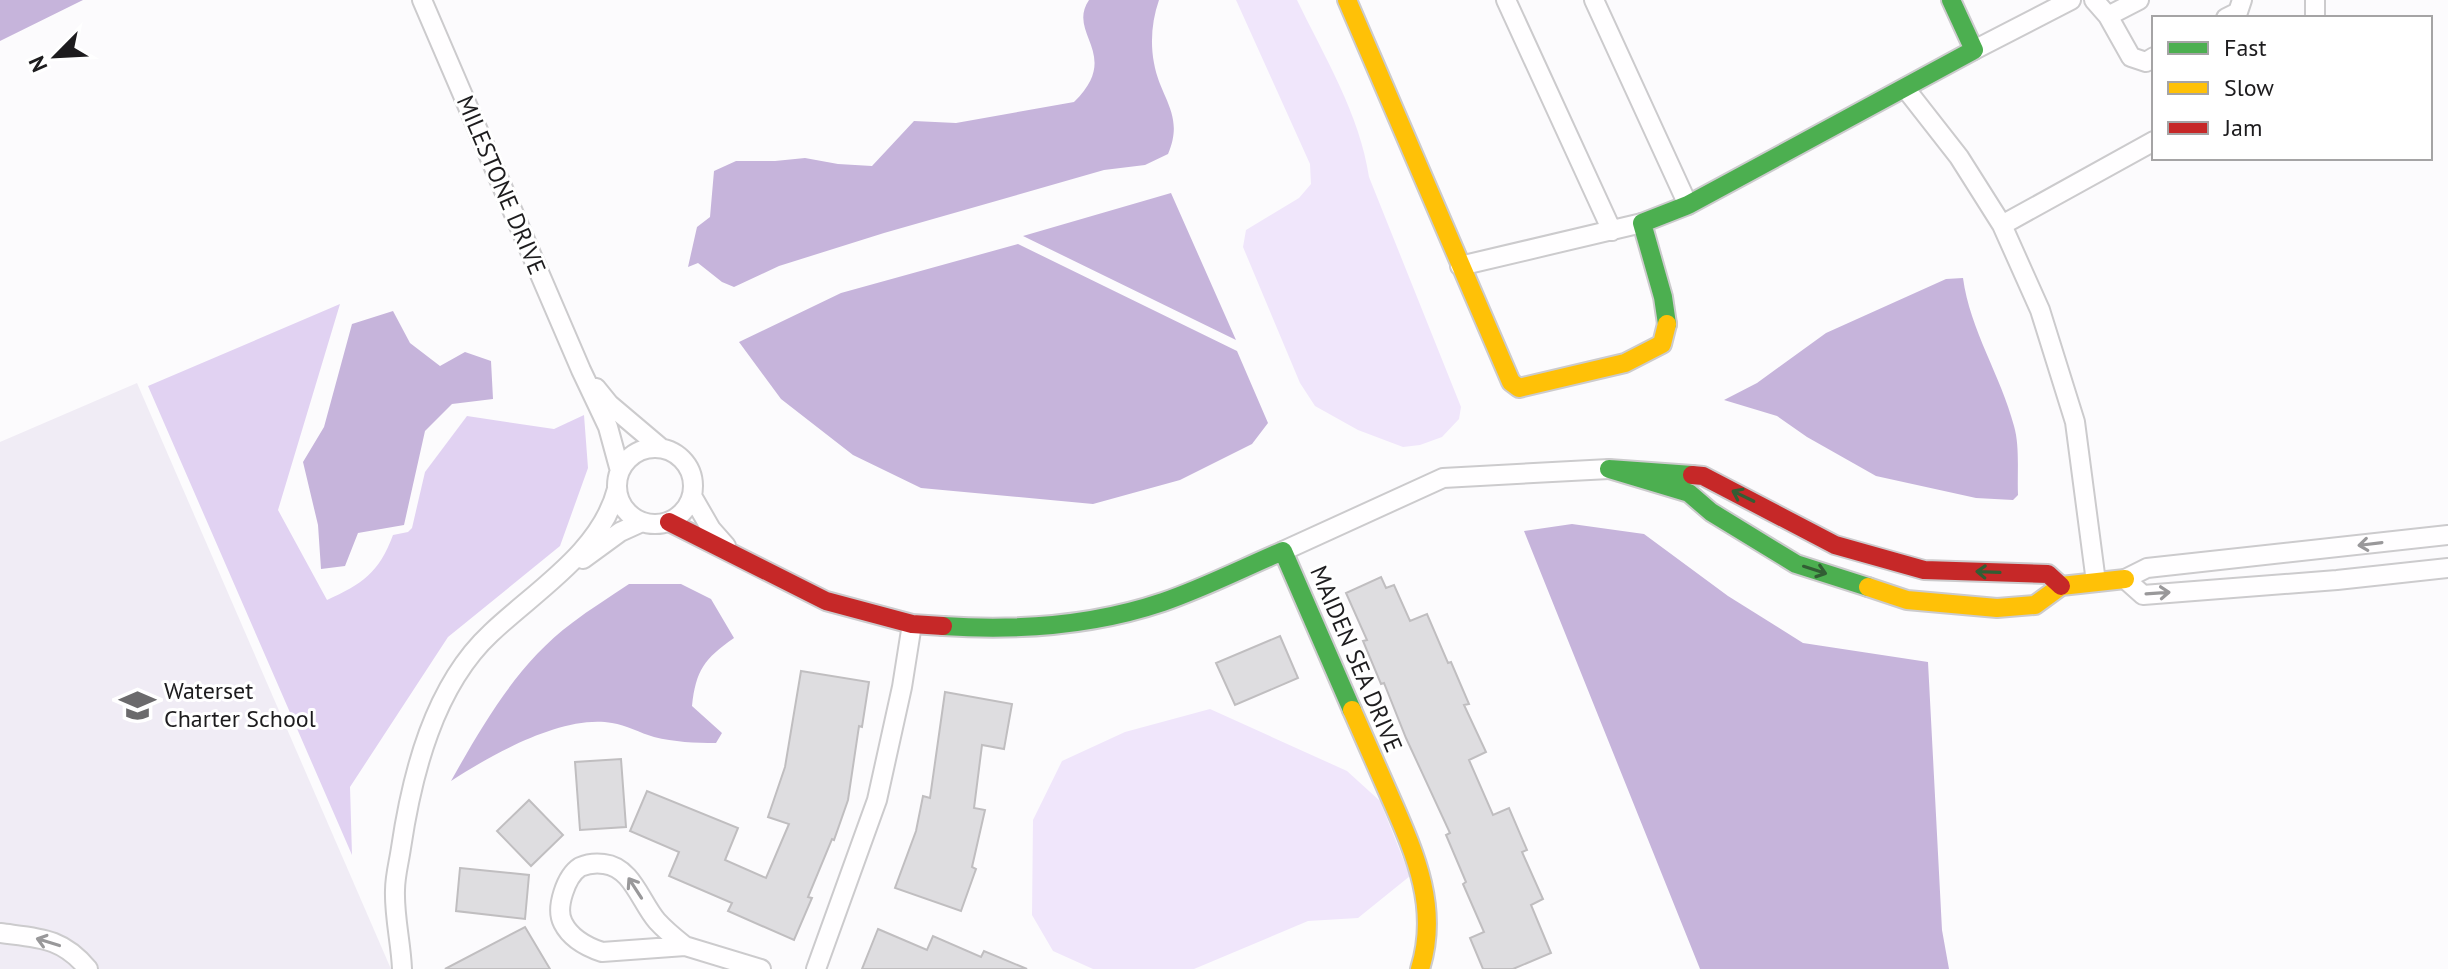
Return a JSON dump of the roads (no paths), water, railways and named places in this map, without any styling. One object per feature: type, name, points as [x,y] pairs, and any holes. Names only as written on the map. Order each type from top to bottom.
[{"type":"street","name":"MILESTONE DRIVE","points":[[422,0],[608,427],[625,509],[642,522]]},
{"type":"street","points":[[1347,0],[1511,382],[1519,388],[1610,367],[1662,344],[1667,325],[1657,274],[1642,223]]},
{"type":"street","points":[[1506,0],[1612,231]]},
{"type":"street","points":[[1594,0],[1688,205]]},
{"type":"street","points":[[1951,0],[1974,50]]},
{"type":"street","points":[[1460,266],[1642,223],[1688,205],[2071,0]]},
{"type":"street","points":[[2094,0],[2108,16],[2131,57],[2146,62],[2152,58]]},
{"type":"street","points":[[2108,16],[2139,0]]},
{"type":"street","points":[[2230,16],[2238,12],[2242,0]]},
{"type":"street","points":[[1905,88],[1959,157],[2002,225],[2040,310],[2075,422],[2096,582]]},
{"type":"street","points":[[2002,225],[2152,142]]},
{"type":"street","name":"MILESTONE DRIVE","points":[[581,370],[609,404],[661,448],[673,452],[690,471],[692,496],[711,529],[730,551]]},
{"type":"street","points":[[554,579],[605,518],[618,480],[632,455],[641,450],[661,448]]},
{"type":"street","points":[[1283,551],[1443,478],[1609,469],[1703,476],[1835,545],[1924,570],[2048,574],[2061,586]]},
{"type":"street","points":[[1609,469],[1689,493],[1711,512],[1796,564],[1907,600],[1997,608],[2035,605],[2061,586],[2125,579],[2147,568],[2448,535]]},
{"type":"street","points":[[402,969],[395,891],[406,818],[426,742],[454,682],[490,634],[554,579],[620,532],[642,522],[669,522],[687,507],[692,496]]},
{"type":"street","name":"MAIDEN SEA DRIVE","points":[[669,522],[826,601],[912,624],[998,630],[1086,622],[1163,602],[1283,551],[1411,845],[1426,889],[1429,923],[1420,969]]},
{"type":"street","points":[[2125,579],[2143,595],[2448,568]]},
{"type":"street","points":[[816,969],[877,800],[902,687],[912,624]]},
{"type":"street","points":[[685,946],[657,921],[619,868],[602,863],[578,868],[564,894],[560,914],[563,923],[579,941],[602,952],[685,946],[761,969]]},
{"type":"street","points":[[0,933],[51,940],[75,953],[88,969]]},
{"type":"place","name":"Waterset Charter School","points":[[138,705]]}]
